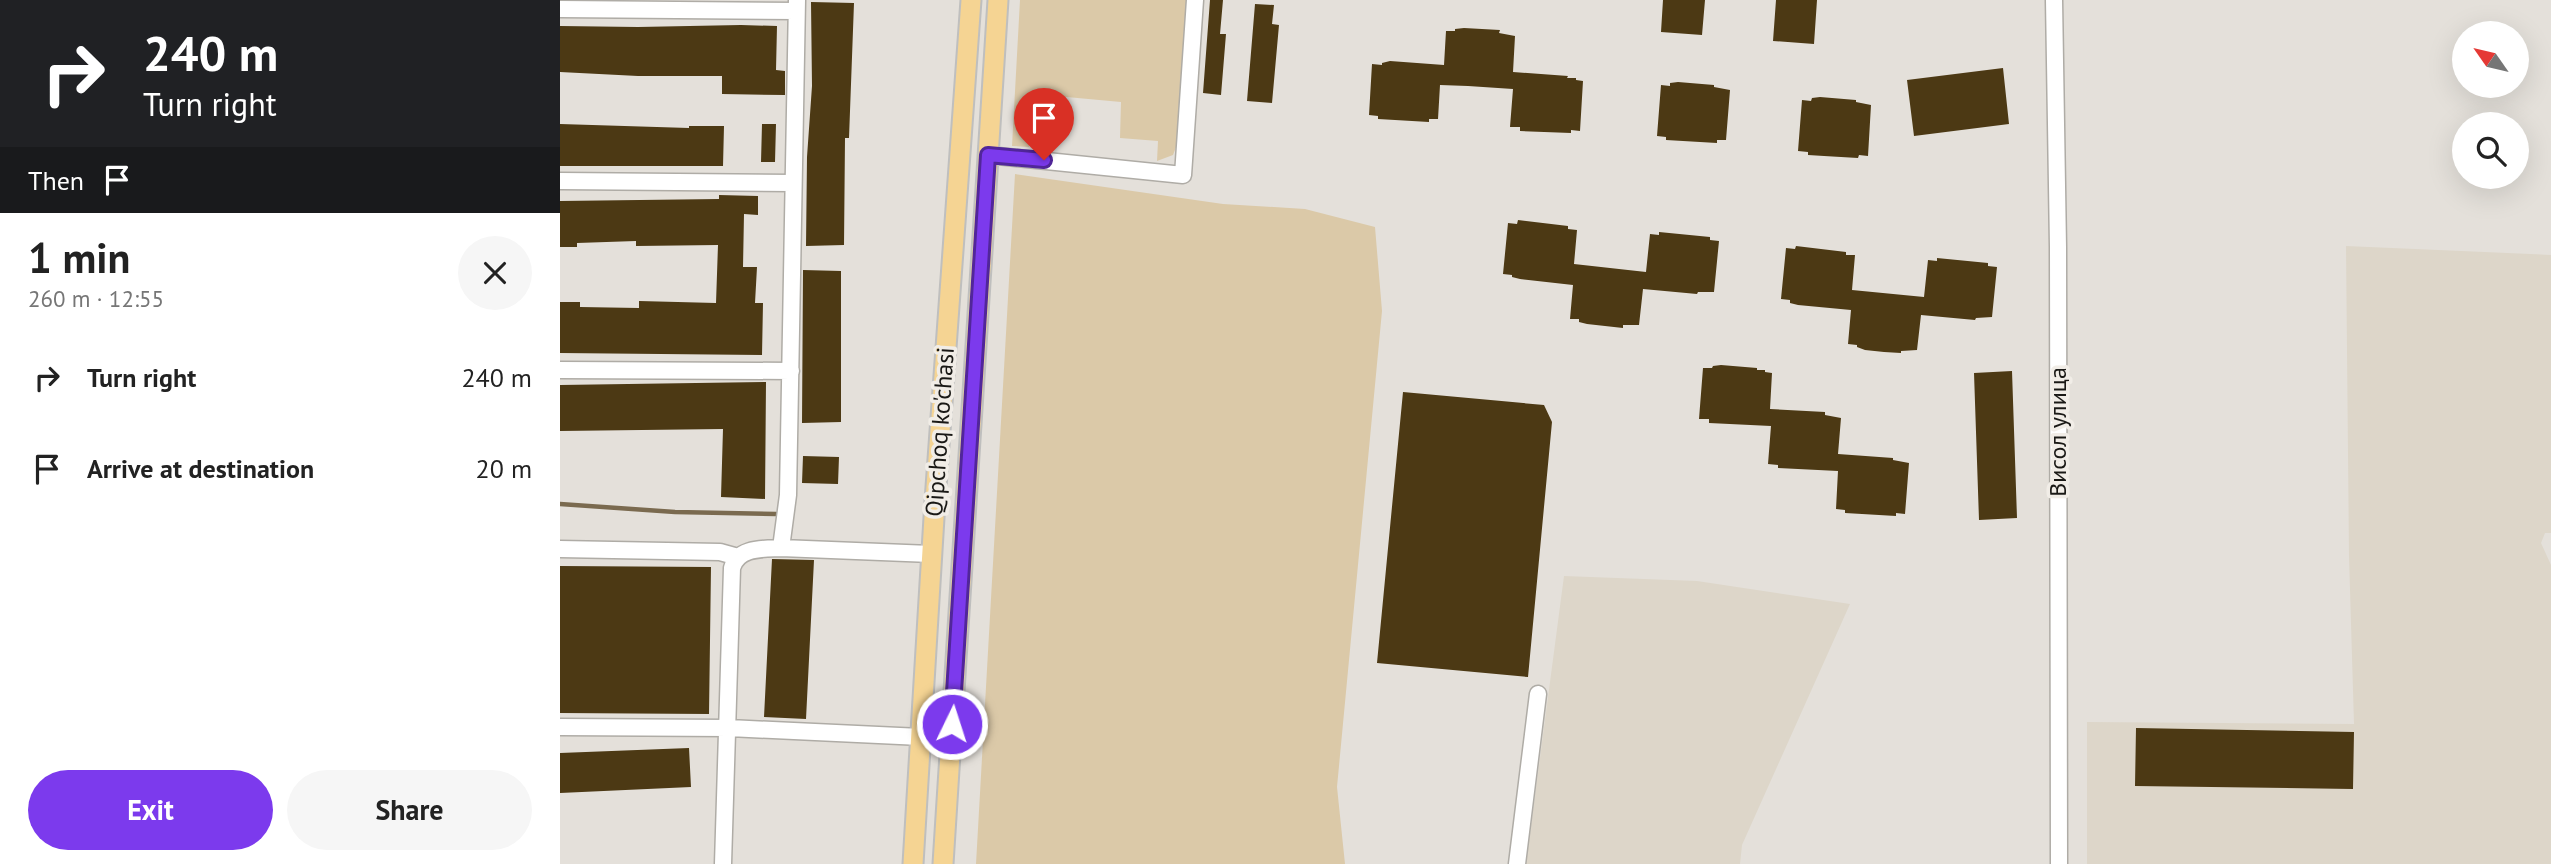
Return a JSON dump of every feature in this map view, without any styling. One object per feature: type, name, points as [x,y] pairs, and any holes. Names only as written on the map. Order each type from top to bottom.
[{"type":"main road","name":"Qipchoq ko'chasi","points":[[913,864],[935,501],[971,0]]},
{"type":"main road","name":"Qipchoq ko'chasi","points":[[943,864],[998,0]]},
{"type":"main road","points":[[935,501],[941,509],[950,513],[958,510],[966,501]]},
{"type":"street","points":[[988,155],[1183,175],[1195,0]]},
{"type":"street","name":"Висол улица","points":[[2054,0],[2058,247],[2059,864]]},
{"type":"street","points":[[560,9],[797,6],[791,371],[786,515],[781,548]]},
{"type":"street","points":[[560,181],[793,183]]},
{"type":"street","points":[[560,370],[791,371]]},
{"type":"street","points":[[723,864],[732,568],[738,557],[749,551],[781,548],[932,554]]},
{"type":"street","points":[[560,549],[720,552],[738,557]]},
{"type":"street","points":[[1517,864],[1538,694]]},
{"type":"street","points":[[560,727],[729,728],[921,737]]},
{"type":"shaded area","points":[[1020,0],[1187,0],[1178,142],[1173,155],[1157,161],[1158,141],[1120,138],[1121,102],[1034,94],[1029,147],[1012,146]]},
{"type":"shaded area","points":[[1015,174],[1223,204],[1305,209],[1375,227],[1382,311],[1337,787],[1345,864],[976,864]]},
{"type":"shaded area","points":[[2346,246],[2551,255],[2551,533],[2545,533],[2541,543],[2551,565],[2551,864],[2087,864],[2087,722],[2354,724],[2349,556]]},
{"type":"shaded area","points":[[1564,576],[1697,581],[1850,604],[1742,845],[1740,864],[1526,864]]},
{"type":"building","points":[[1210,0],[1223,0],[1220,34],[1226,34],[1221,95],[1203,93]]},
{"type":"building","points":[[1663,0],[1705,0],[1702,35],[1661,32]]},
{"type":"building","points":[[1776,0],[1817,0],[1814,44],[1773,41]]},
{"type":"building","points":[[811,2],[854,3],[849,138],[845,138],[844,245],[806,246],[807,157],[812,86]]},
{"type":"building","points":[[1255,4],[1274,5],[1272,24],[1279,25],[1272,103],[1247,101]]},
{"type":"building","points":[[560,26],[777,26],[776,70],[785,71],[785,95],[722,94],[722,76],[560,72]]},
{"type":"building","points":[[1464,28],[1500,30],[1499,33],[1515,36],[1513,72],[1568,76],[1567,78],[1583,81],[1580,131],[1520,131],[1520,127],[1510,127],[1513,89],[1440,85],[1438,119],[1429,119],[1429,122],[1378,119],[1378,116],[1369,115],[1372,64],[1382,65],[1390,61],[1444,65],[1446,31]]},
{"type":"building","points":[[2003,68],[2009,124],[1914,136],[1907,80]]},
{"type":"building","points":[[1670,83],[1714,85],[1730,90],[1726,140],[1717,140],[1717,143],[1666,140],[1666,137],[1657,136],[1661,85],[1670,86]]},
{"type":"building","points":[[1812,98],[1856,100],[1871,105],[1868,156],[1859,155],[1858,158],[1808,155],[1808,152],[1798,151],[1802,100],[1811,101]]},
{"type":"building","points":[[560,124],[689,128],[724,126],[723,166],[560,166]]},
{"type":"building","points":[[762,124],[776,124],[775,162],[761,162]]},
{"type":"building","points":[[719,195],[758,196],[758,215],[744,214],[743,267],[757,267],[755,303],[763,303],[762,355],[560,353],[560,302],[580,302],[580,307],[639,308],[639,301],[716,303],[718,245],[636,246],[636,241],[577,243],[577,247],[560,247],[560,201],[719,199]]},
{"type":"building","points":[[1518,220],[1568,226],[1568,229],[1577,230],[1574,264],[1646,272],[1650,234],[1659,235],[1659,232],[1710,237],[1710,240],[1719,241],[1714,292],[1697,294],[1643,289],[1639,325],[1623,325],[1623,328],[1570,319],[1573,285],[1520,279],[1503,274],[1508,223],[1517,224]]},
{"type":"building","points":[[1796,246],[1855,255],[1852,290],[1924,297],[1928,260],[1937,261],[1937,258],[1988,263],[1988,266],[1997,267],[1992,317],[1975,320],[1921,315],[1917,350],[1901,353],[1865,350],[1848,344],[1851,310],[1798,305],[1781,299],[1786,248],[1795,249]]},
{"type":"building","points":[[803,270],[841,271],[841,422],[802,423]]},
{"type":"building","points":[[1721,365],[1757,368],[1772,373],[1770,409],[1825,412],[1825,415],[1841,418],[1838,454],[1893,458],[1909,463],[1905,514],[1896,513],[1896,516],[1845,513],[1845,510],[1836,509],[1838,471],[1778,468],[1778,465],[1768,464],[1771,426],[1709,423],[1709,419],[1699,419],[1703,368]]},
{"type":"building","points":[[2012,371],[2017,518],[1979,520],[1974,373]]},
{"type":"building","points":[[766,382],[765,499],[721,497],[723,429],[560,431],[560,385]]},
{"type":"building","points":[[1403,392],[1544,405],[1552,422],[1528,677],[1377,663]]},
{"type":"building","points":[[803,456],[839,457],[838,484],[802,483]]},
{"type":"building","points":[[772,559],[814,560],[806,719],[764,717]]},
{"type":"building","points":[[560,566],[711,567],[709,714],[560,713]]},
{"type":"building","points":[[2136,728],[2354,732],[2353,789],[2135,786]]},
{"type":"building","points":[[689,748],[691,787],[560,793],[560,753]]},
{"type":"waterway","points":[[560,504],[675,512],[776,514]]},
{"type":"route","points":[[952,724],[988,155],[1044,160]]}]
